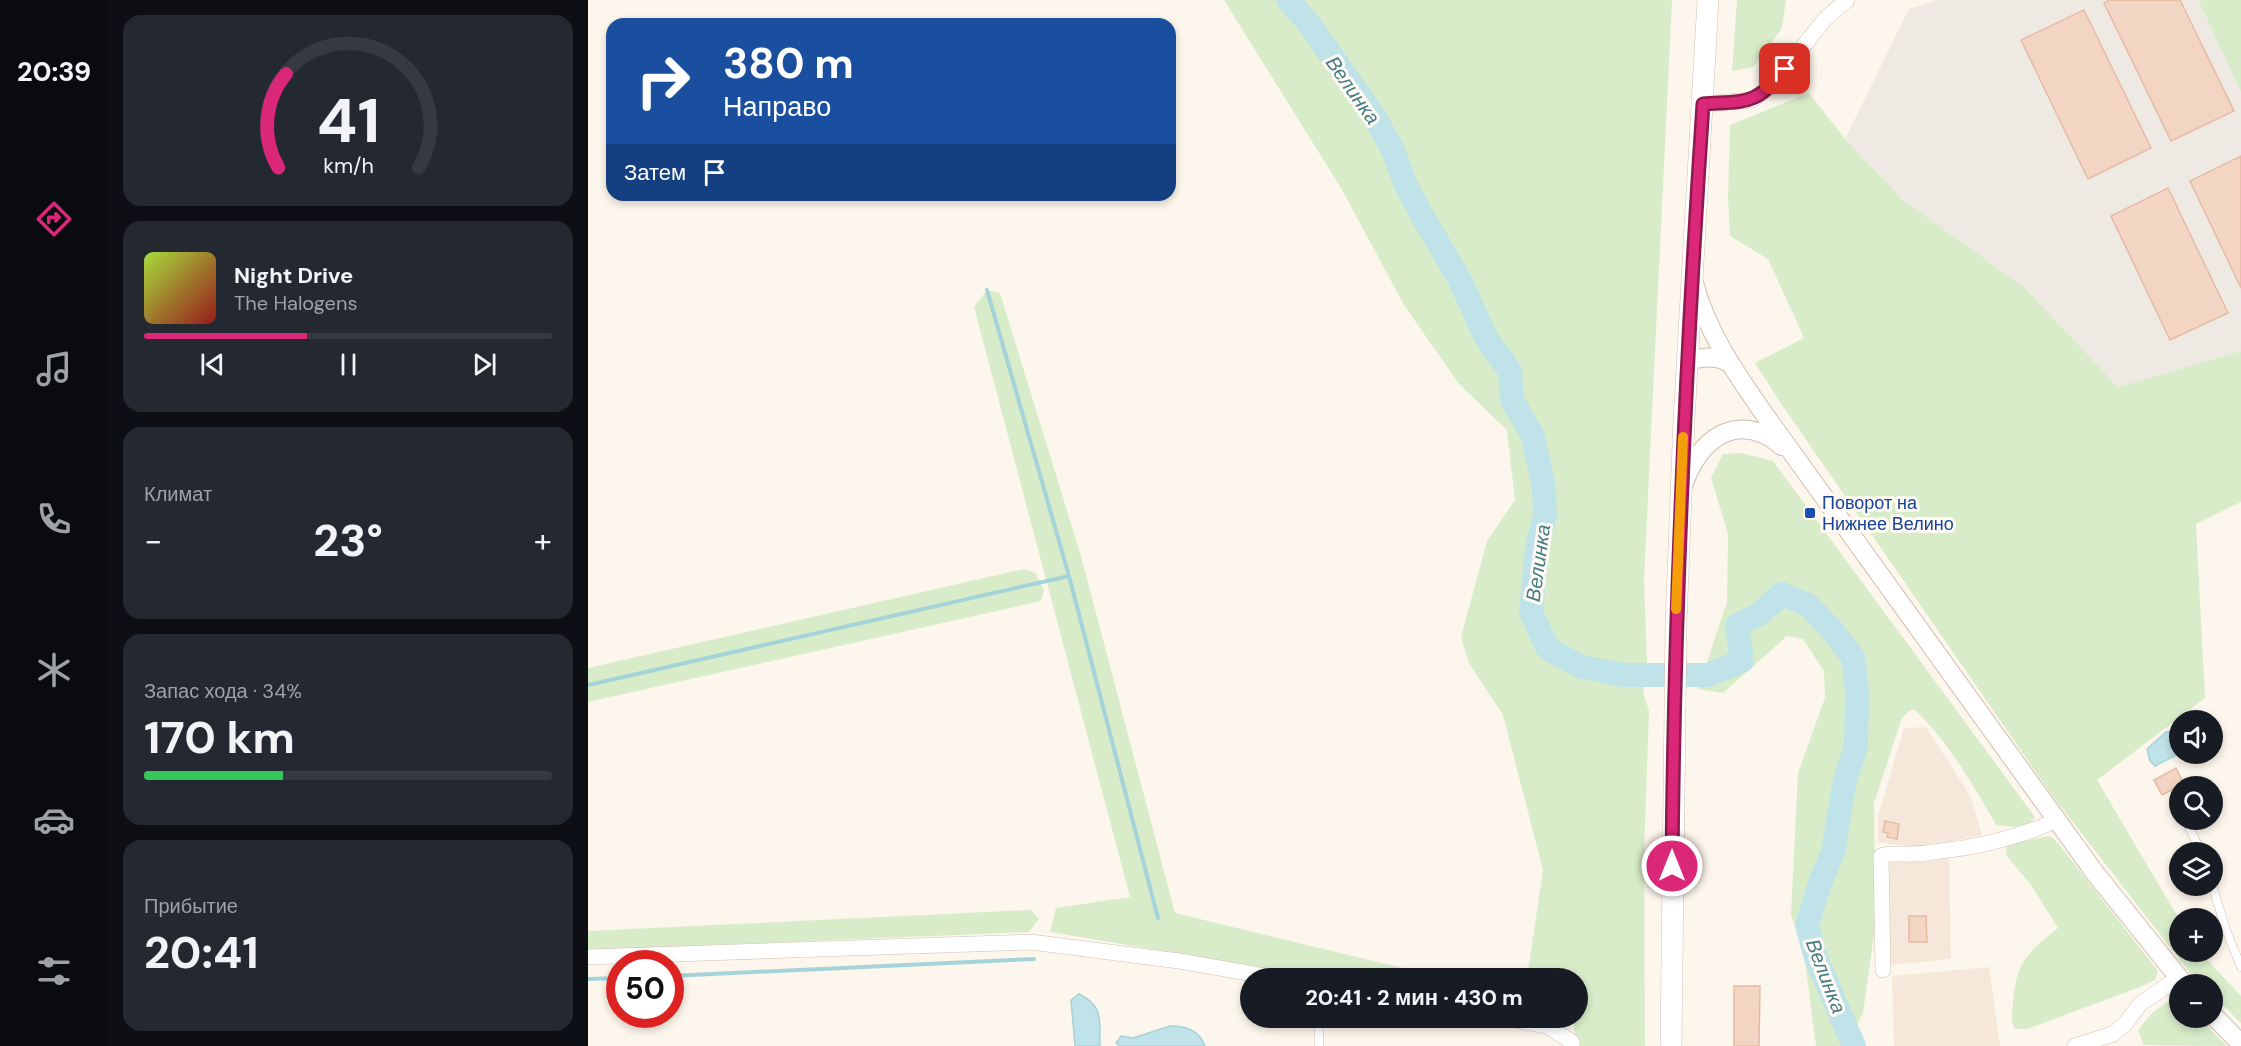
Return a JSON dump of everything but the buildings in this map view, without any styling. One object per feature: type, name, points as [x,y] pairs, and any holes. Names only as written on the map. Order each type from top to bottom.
[{"type":"main road","points":[[1671,1046],[1676,624],[1687,361],[1708,0]]},
{"type":"street","points":[[1703,104],[1752,100],[1772,86],[1825,19],[1847,0]]},
{"type":"street","points":[[1692,275],[1703,312],[1730,363],[2095,873],[2175,974]]},
{"type":"street","points":[[1687,361],[1712,357],[1722,358],[1730,363]]},
{"type":"street","points":[[1684,420],[1699,434],[1709,436],[1747,430],[1762,433],[1793,454]]},
{"type":"street","points":[[1681,494],[1697,454],[1707,443],[1722,434]]},
{"type":"street","points":[[1883,970],[1881,856],[1944,851],[2041,828],[2057,820]]},
{"type":"street","points":[[588,957],[1031,942],[1179,961],[1240,972]]},
{"type":"street","points":[[2074,1046],[2113,1034],[2126,1023],[2140,1004],[2169,988]]},
{"type":"street","points":[[2223,1025],[2241,1044]]},
{"type":"street","points":[[1550,1028],[1572,1042],[1572,1046]]},
{"type":"lane","points":[[2216,896],[2241,967]]},
{"type":"lane","points":[[1319,1031],[1319,1046]]},
{"type":"shaded area","points":[[1939,0],[2198,0],[2241,92],[2241,351],[2118,387],[2024,287],[1903,200],[1845,139],[1909,9]]},
{"type":"shaded area","points":[[1926,727],[1971,797],[1982,835],[1921,848],[1878,842],[1878,817],[1904,728]]},
{"type":"shaded area","points":[[1949,857],[1951,959],[1890,965],[1888,861]]},
{"type":"shaded area","points":[[1989,967],[2000,1046],[1894,1046],[1892,976]]},
{"type":"green space","points":[[1224,0],[1672,0],[1644,579],[1647,664],[1643,692],[1649,711],[1644,853],[1645,1046],[1575,1046],[1574,1028],[1588,1028],[1588,968],[1528,968],[1543,870],[1503,715],[1469,663],[1461,637],[1487,541],[1515,500],[1507,430],[1459,384],[1404,305],[1341,188]]},
{"type":"green space","points":[[1737,0],[1786,0],[1782,28],[1753,67],[1732,71]]},
{"type":"green space","points":[[2198,0],[2241,0],[2241,92]]},
{"type":"green space","points":[[1809,93],[1845,139],[1903,200],[2024,287],[2118,387],[2241,351],[2241,502],[2196,524],[2205,698],[2189,710],[2169,710],[2169,725],[2097,780],[2173,908],[2169,908],[2169,946],[2051,794],[1755,363],[1804,338],[1768,259],[1730,236],[1728,198],[1730,125]]},
{"type":"green space","points":[[987,290],[1000,293],[1081,556],[1175,913],[1403,968],[1265,968],[1050,932],[1056,908],[1130,897],[974,307]]},
{"type":"green space","points":[[1741,453],[1773,461],[2035,817],[2031,823],[2017,827],[1996,825],[1959,764],[1927,722],[1915,710],[1910,710],[1902,718],[1874,803],[1876,919],[1863,1013],[1845,1046],[1816,1046],[1804,953],[1791,915],[1798,773],[1825,698],[1824,671],[1803,639],[1787,636],[1723,693],[1698,689],[1727,602],[1728,534],[1711,478],[1723,454]]},
{"type":"green space","points":[[1024,569],[1035,573],[1044,590],[1041,601],[588,702],[588,668]]},
{"type":"green space","points":[[2050,836],[2058,843],[2158,971],[2155,980],[2140,987],[2027,1029],[2015,1029],[2012,1009],[2017,977],[2021,967],[2038,944],[2058,928],[2031,885],[2006,855],[2007,844]]},
{"type":"green space","points":[[1031,910],[1039,919],[1029,932],[588,950],[588,931]]},
{"type":"green space","points":[[2182,962],[2209,962],[2220,974],[2191,974]]},
{"type":"green space","points":[[2223,977],[2241,996],[2241,1023],[2223,1005]]},
{"type":"green space","points":[[2169,1001],[2169,1028],[2209,1028],[2227,1046],[2144,1045],[2138,1030],[2152,1013]]},
{"type":"water","points":[[2169,732],[2169,759],[2155,766],[2150,761],[2147,749]]},
{"type":"water","points":[[1079,994],[1093,1004],[1097,1010],[1100,1022],[1100,1046],[1075,1046],[1071,1000]]},
{"type":"water","points":[[1170,1026],[1191,1030],[1199,1036],[1205,1046],[1120,1046],[1116,1043],[1121,1036],[1133,1038]]},
{"type":"waterway","name":"Велинка","points":[[1288,0],[1307,21],[1374,116],[1393,150],[1405,183],[1420,212],[1460,280],[1486,338],[1510,371],[1512,400],[1533,436],[1544,488],[1545,516],[1537,547],[1531,612],[1548,649],[1582,667],[1624,675],[1708,675],[1742,661],[1737,625],[1758,615],[1782,594],[1808,605],[1853,657],[1857,690],[1856,747],[1845,780],[1833,852],[1821,880],[1807,925],[1816,958],[1854,1046]]},
{"type":"waterway","points":[[987,290],[1069,576],[1158,918]]},
{"type":"waterway","points":[[588,685],[1069,576]]},
{"type":"waterway","points":[[684,975],[1034,959]]},
{"type":"waterway","points":[[588,979],[606,978]]},
{"type":"slow traffic","points":[[1676,609],[1683,437]]},
{"type":"place","name":"Поворот на Нижнее Велино","points":[[1810,513]]},
{"type":"route","points":[[1672,866],[1674,666],[1683,438],[1703,104],[1752,100],[1772,86],[1785,69]]}]
